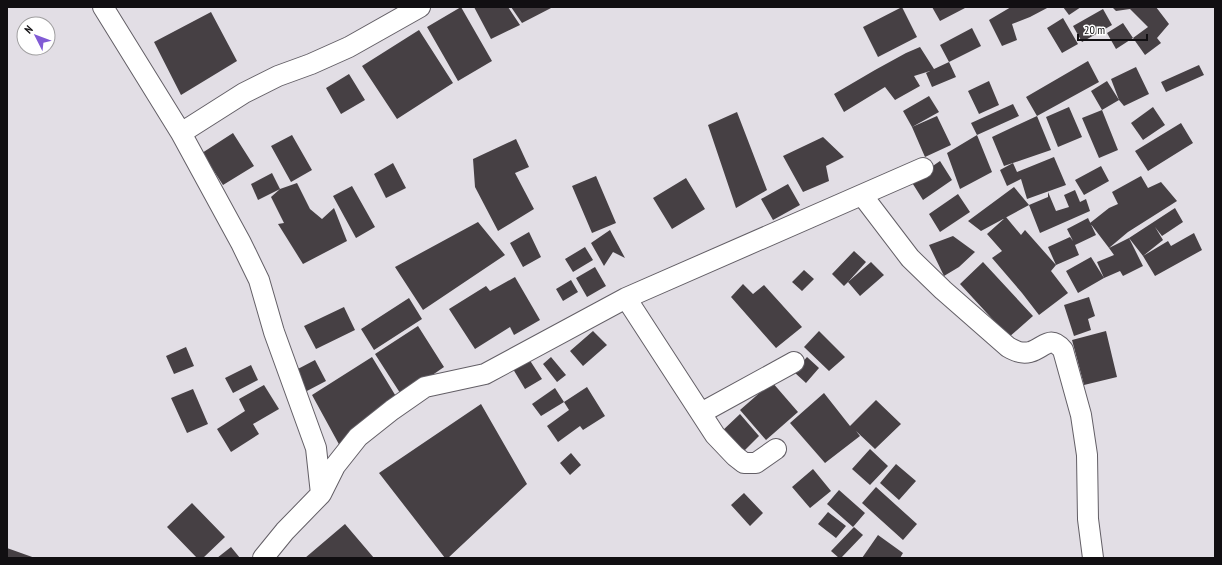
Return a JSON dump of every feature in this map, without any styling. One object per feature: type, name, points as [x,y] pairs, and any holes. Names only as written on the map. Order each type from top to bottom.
[{"type":"street","points":[[103,7],[180,133],[241,243],[259,280],[274,332],[316,448],[321,494]]},
{"type":"street","points":[[180,133],[244,93],[278,76],[311,64],[349,47],[420,7]]},
{"type":"street","points":[[263,558],[285,531],[321,494],[335,466],[358,437],[392,410],[425,387],[485,374],[626,298],[923,168]]},
{"type":"street","points":[[862,195],[910,258],[943,290],[1008,347],[1020,353],[1030,352],[1046,343],[1054,342],[1064,350],[1081,415],[1087,455],[1088,519],[1093,558]]},
{"type":"street","points":[[626,298],[715,435],[735,456],[744,463],[756,463],[776,449]]},
{"type":"street","points":[[701,413],[794,362]]},
{"type":"building","points":[[461,7],[492,61],[458,81],[427,27]]},
{"type":"building","points":[[474,7],[508,7],[520,25],[491,39]]},
{"type":"building","points":[[511,7],[553,7],[522,23]]},
{"type":"building","points":[[902,7],[917,37],[878,57],[863,27]]},
{"type":"building","points":[[932,7],[965,7],[965,8],[940,21]]},
{"type":"building","points":[[1011,7],[1049,7],[1012,24],[1017,40],[1002,46],[989,20]]},
{"type":"building","points":[[1063,7],[1081,7],[1069,15]]},
{"type":"building","points":[[1112,7],[1156,7],[1169,24],[1157,38],[1161,43],[1145,55],[1133,38],[1148,27],[1130,9],[1116,11]]},
{"type":"building","points":[[1103,9],[1112,25],[1082,42],[1073,26]]},
{"type":"building","points":[[211,12],[237,61],[181,95],[154,42]]},
{"type":"building","points":[[1063,18],[1078,44],[1062,53],[1047,28]]},
{"type":"building","points":[[1123,23],[1133,38],[1116,49],[1107,33]]},
{"type":"building","points":[[972,28],[981,46],[949,62],[940,45]]},
{"type":"building","points":[[419,30],[453,83],[397,119],[362,66]]},
{"type":"building","points":[[920,47],[934,69],[949,62],[956,77],[932,87],[926,73],[930,71],[914,76],[920,86],[895,100],[885,87],[844,112],[834,94],[906,53]]},
{"type":"building","points":[[1088,61],[1099,82],[1037,116],[1026,97]]},
{"type":"building","points":[[1199,65],[1204,75],[1166,92],[1161,82]]},
{"type":"building","points":[[1136,67],[1149,94],[1124,106],[1119,100],[1111,79]]},
{"type":"building","points":[[349,74],[365,100],[341,114],[326,88]]},
{"type":"building","points":[[989,81],[999,105],[979,114],[968,91]]},
{"type":"building","points":[[1107,81],[1119,100],[1102,110],[1091,91]]},
{"type":"building","points":[[929,96],[939,112],[912,127],[903,111]]},
{"type":"building","points":[[1013,104],[1019,116],[977,135],[971,123]]},
{"type":"building","points":[[1069,107],[1082,137],[1058,147],[1046,117]]},
{"type":"building","points":[[1153,107],[1165,125],[1143,140],[1131,123]]},
{"type":"building","points":[[1102,110],[1118,150],[1099,158],[1082,118]]},
{"type":"building","points":[[737,112],[767,190],[736,208],[708,125]]},
{"type":"building","points":[[937,116],[951,145],[925,157],[912,127]]},
{"type":"building","points":[[1037,116],[1051,150],[1004,166],[992,137]]},
{"type":"building","points":[[1181,123],[1193,143],[1148,171],[1135,151]]},
{"type":"building","points":[[233,133],[254,166],[223,185],[202,153]]},
{"type":"building","points":[[292,135],[312,170],[291,182],[271,146]]},
{"type":"building","points":[[977,135],[992,172],[960,189],[947,153]]},
{"type":"building","points":[[823,137],[844,157],[826,166],[829,181],[803,192],[783,156]]},
{"type":"building","points":[[516,139],[529,167],[515,173],[534,209],[498,231],[475,187],[473,159]]},
{"type":"building","points":[[1054,157],[1066,185],[1027,199],[1021,179],[1007,186],[1000,170],[1013,163],[1017,172]]},
{"type":"building","points":[[940,161],[952,180],[923,200],[911,181]]},
{"type":"building","points":[[393,163],[406,188],[386,198],[374,174]]},
{"type":"building","points":[[1101,166],[1109,181],[1084,195],[1075,180]]},
{"type":"building","points":[[272,173],[280,189],[258,200],[251,184]]},
{"type":"building","points":[[596,176],[616,223],[592,233],[572,186]]},
{"type":"building","points":[[1141,176],[1148,188],[1161,182],[1177,201],[1128,232],[1109,248],[1090,223],[1109,208],[1118,204],[1112,192]]},
{"type":"building","points":[[686,178],[705,209],[672,229],[653,198]]},
{"type":"building","points":[[297,183],[310,209],[322,219],[334,208],[347,241],[303,264],[278,224],[284,223],[271,197],[280,189]]},
{"type":"building","points":[[788,184],[800,205],[773,220],[761,199]]},
{"type":"building","points":[[352,186],[375,227],[356,238],[333,196]]},
{"type":"building","points":[[1014,187],[1029,205],[981,231],[968,221]]},
{"type":"building","points":[[1075,190],[1080,202],[1086,199],[1090,211],[1040,233],[1029,205],[1048,197],[1048,192],[1056,211],[1069,207],[1064,195]]},
{"type":"building","points":[[958,194],[970,212],[940,232],[929,214]]},
{"type":"building","points":[[1175,208],[1183,222],[1162,236],[1155,227],[1163,240],[1143,256],[1129,238]]},
{"type":"building","points":[[1006,217],[1021,235],[1025,230],[1056,265],[1051,271],[1068,293],[1039,315],[992,258],[1002,251],[987,234]]},
{"type":"building","points":[[1088,218],[1096,235],[1075,245],[1079,255],[1056,265],[1048,247],[1070,237],[1073,241],[1067,229]]},
{"type":"building","points":[[478,222],[505,255],[423,310],[395,267]]},
{"type":"building","points":[[610,230],[625,258],[613,252],[604,266],[591,243]]},
{"type":"building","points":[[529,232],[541,257],[523,267],[510,243]]},
{"type":"building","points":[[1194,233],[1202,250],[1155,276],[1143,256],[1168,241],[1171,246]]},
{"type":"building","points":[[953,236],[975,252],[959,267],[944,276],[929,245]]},
{"type":"building","points":[[1129,238],[1143,266],[1123,276],[1120,271],[1104,278],[1097,262],[1114,255],[1109,248]]},
{"type":"building","points":[[585,247],[593,260],[573,272],[565,259]]},
{"type":"building","points":[[854,251],[866,262],[844,286],[832,274]]},
{"type":"building","points":[[1091,257],[1104,278],[1078,293],[1066,271]]},
{"type":"building","points":[[871,262],[884,275],[860,296],[848,282]]},
{"type":"building","points":[[983,262],[1033,316],[1009,337],[960,284]]},
{"type":"building","points":[[595,267],[606,286],[587,297],[576,278]]},
{"type":"building","points":[[804,270],[814,279],[802,291],[792,282]]},
{"type":"building","points":[[515,277],[540,320],[514,335],[510,327],[475,349],[449,309],[486,286],[490,291]]},
{"type":"building","points":[[571,280],[578,292],[563,301],[556,289]]},
{"type":"building","points":[[743,284],[753,294],[764,285],[802,327],[776,348],[731,297]]},
{"type":"building","points":[[1089,297],[1095,316],[1088,319],[1091,330],[1074,336],[1064,305]]},
{"type":"building","points":[[409,298],[422,319],[374,350],[361,329]]},
{"type":"building","points":[[344,307],[355,330],[316,349],[304,326]]},
{"type":"building","points":[[418,326],[444,367],[402,396],[375,354]]},
{"type":"building","points":[[593,331],[607,345],[583,366],[570,351]]},
{"type":"building","points":[[819,331],[845,357],[829,371],[804,347]]},
{"type":"building","points":[[1106,331],[1117,377],[1084,385],[1072,340]]},
{"type":"building","points":[[186,347],[194,366],[174,374],[166,356]]},
{"type":"building","points":[[372,357],[397,398],[341,448],[312,395]]},
{"type":"building","points":[[551,357],[566,375],[557,382],[543,364]]},
{"type":"building","points":[[807,357],[819,368],[806,383],[794,372]]},
{"type":"building","points":[[529,359],[542,379],[525,389],[513,369]]},
{"type":"building","points":[[315,360],[326,381],[305,392],[294,371]]},
{"type":"building","points":[[251,365],[258,380],[233,393],[225,378]]},
{"type":"building","points":[[772,382],[798,412],[766,440],[740,410]]},
{"type":"building","points":[[264,385],[279,409],[253,424],[259,434],[231,452],[217,429],[245,411],[239,399]]},
{"type":"building","points":[[587,387],[605,416],[583,430],[580,426],[558,442],[547,426],[569,410],[564,402]]},
{"type":"building","points":[[555,388],[564,402],[541,416],[532,404]]},
{"type":"building","points":[[193,389],[208,424],[187,433],[171,398]]},
{"type":"building","points":[[824,393],[850,426],[876,400],[901,424],[875,449],[856,431],[860,436],[825,463],[790,423]]},
{"type":"building","points":[[481,404],[527,484],[448,558],[445,558],[379,473]]},
{"type":"building","points":[[740,414],[759,436],[740,455],[721,432]]},
{"type":"building","points":[[870,449],[888,466],[870,485],[852,469]]},
{"type":"building","points":[[571,453],[581,465],[570,475],[560,463]]},
{"type":"building","points":[[896,464],[916,481],[899,500],[880,483]]},
{"type":"building","points":[[813,469],[831,491],[810,508],[792,487]]},
{"type":"building","points":[[876,487],[917,524],[903,540],[862,503]]},
{"type":"building","points":[[839,490],[865,513],[853,527],[827,504]]},
{"type":"building","points":[[744,493],[763,513],[750,526],[731,505]]},
{"type":"building","points":[[192,503],[225,537],[203,558],[197,558],[167,527]]},
{"type":"building","points":[[828,512],[846,526],[836,538],[818,524]]},
{"type":"building","points":[[345,524],[374,558],[305,558]]},
{"type":"building","points":[[854,527],[863,535],[841,558],[839,558],[831,551]]},
{"type":"building","points":[[878,535],[903,553],[900,558],[862,558]]},
{"type":"building","points":[[231,547],[240,558],[217,558]]},
{"type":"building","points":[[7,548],[35,558],[7,558]]}]
